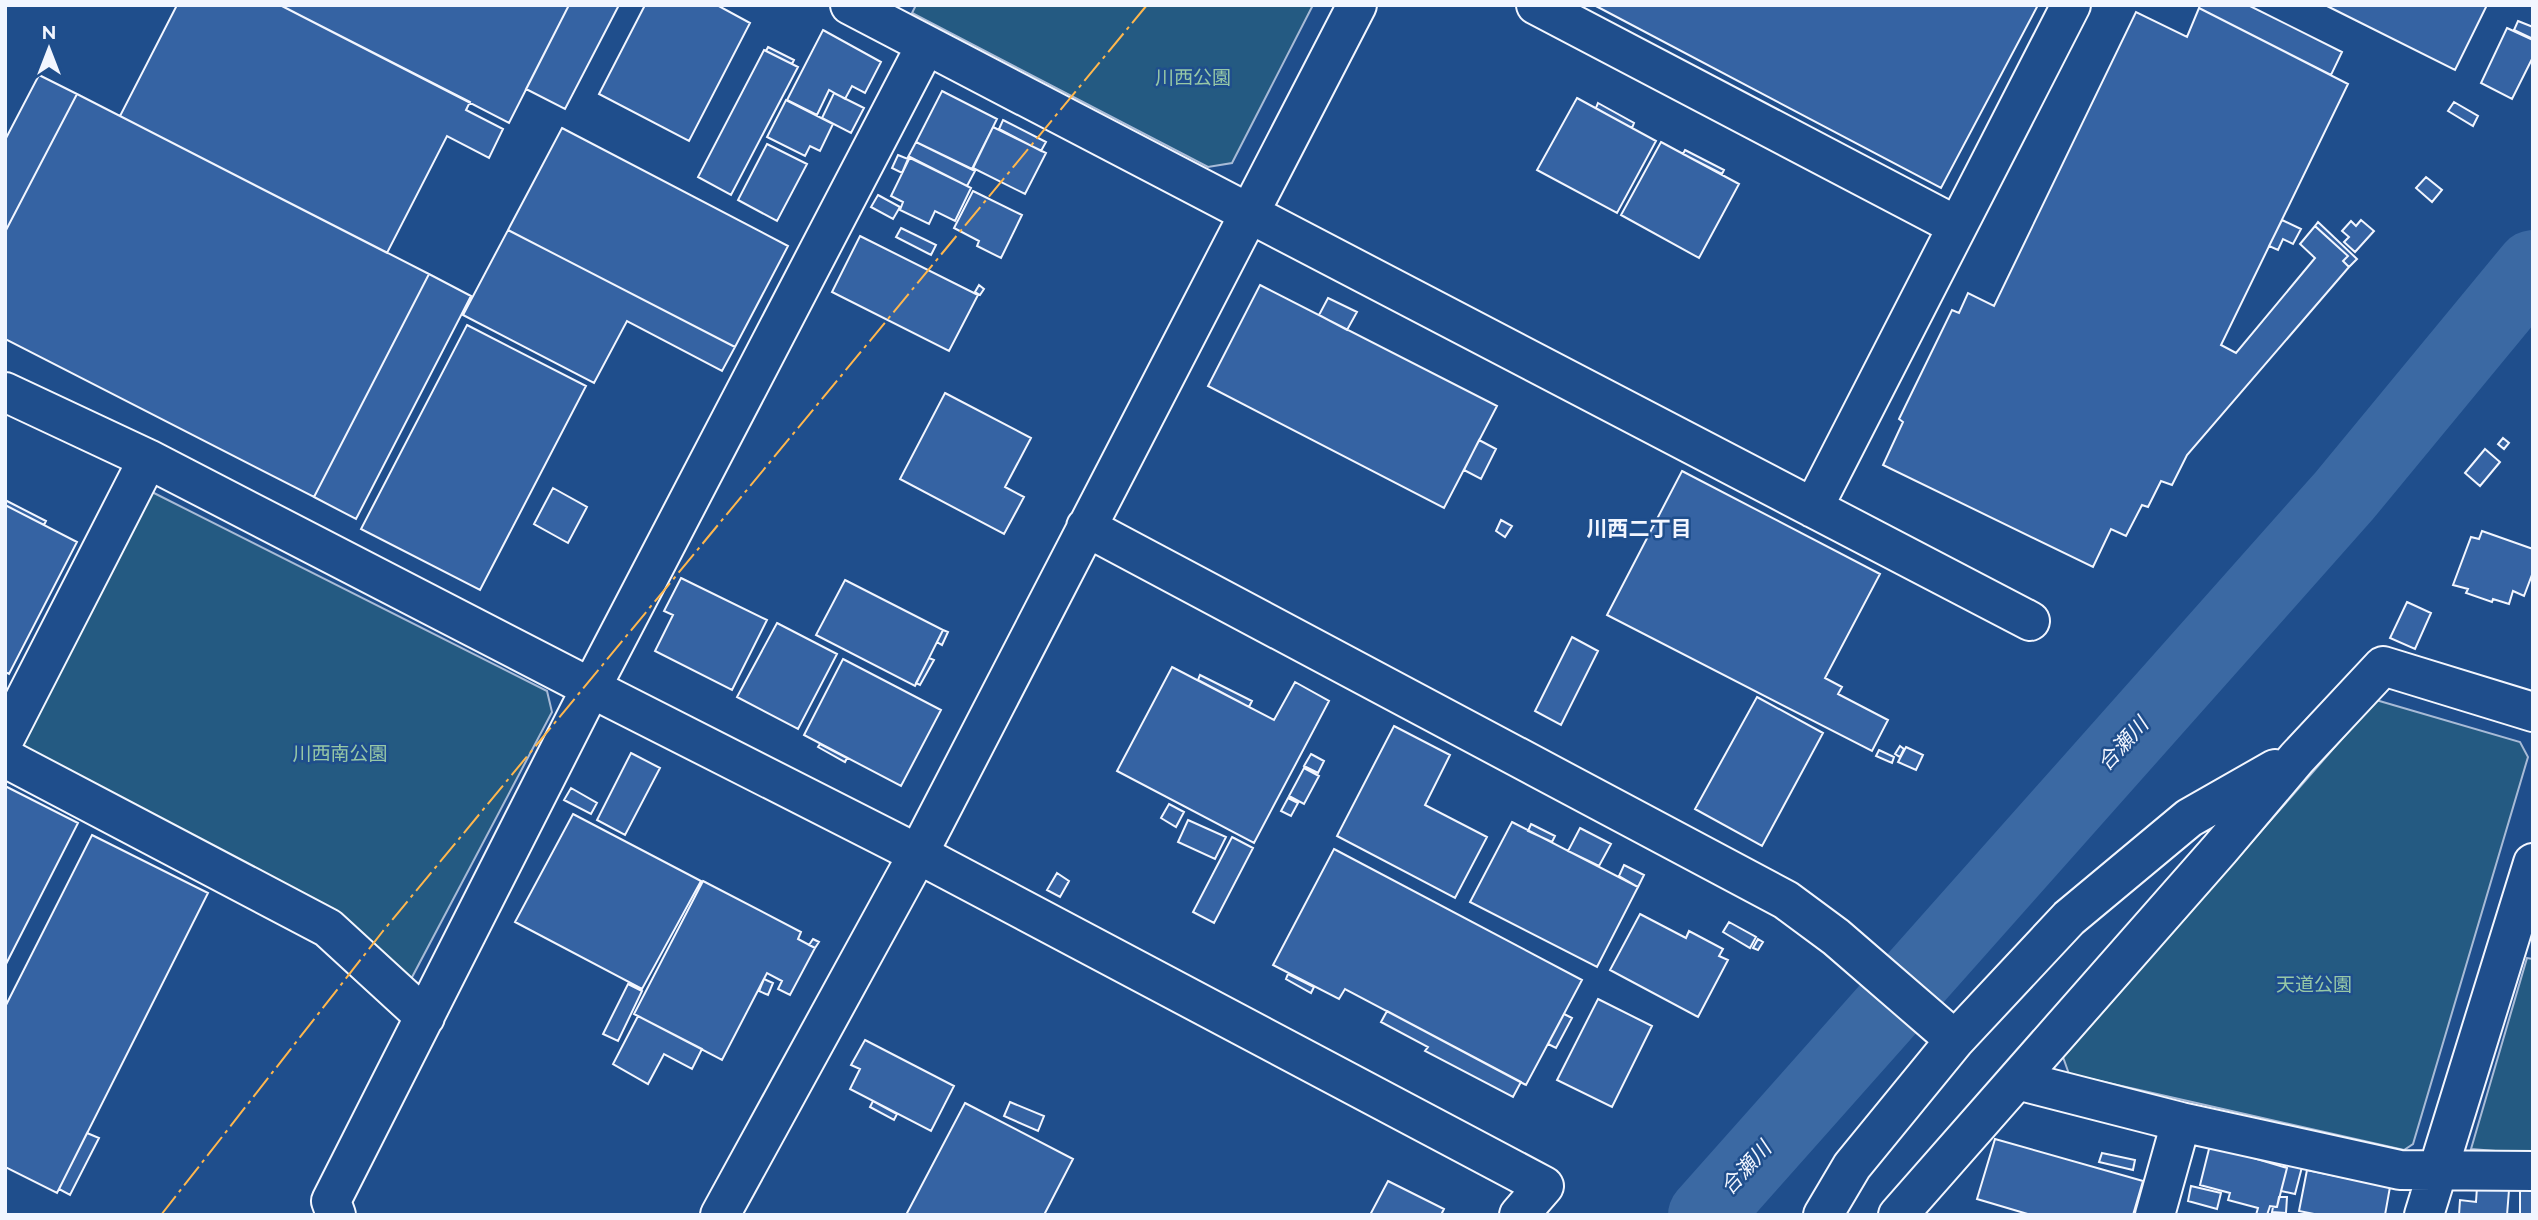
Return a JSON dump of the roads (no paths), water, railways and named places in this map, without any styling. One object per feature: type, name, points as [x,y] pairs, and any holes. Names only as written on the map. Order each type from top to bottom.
[{"type":"street","points":[[850,5],[2030,621]]},
{"type":"street","points":[[720,1215],[918,854],[1357,5]]},
{"type":"street","points":[[1536,5],[1957,226]]},
{"type":"street","points":[[1813,508],[2071,5]]},
{"type":"street","points":[[336,1215],[331,1201],[591,688],[926,45]]},
{"type":"street","points":[[5,392],[148,459],[918,854],[1544,1186],[1519,1215]]},
{"type":"street","points":[[5,738],[148,459]]},
{"type":"street","points":[[1086,527],[1786,900],[1836,937],[1955,1041]]},
{"type":"street","points":[[1898,1215],[2297,758],[2383,666],[2533,712]]},
{"type":"street","points":[[5,758],[328,928],[425,1017]]},
{"type":"street","points":[[1823,1215],[1852,1166],[1955,1041],[2069,918],[2189,818],[2297,758]]},
{"type":"street","points":[[2424,1215],[2533,863]]},
{"type":"street","points":[[2017,1080],[2181,1122],[2400,1170],[2533,1171]]},
{"type":"street","points":[[2155,1215],[2181,1122]]},
{"type":"waterway","name":"合瀬川","points":[[1705,1215],[2344,496],[2533,267]]},
{"type":"district","name":"川西二丁目","points":[[1639,529]]},
{"type":"park label","name":"川西公園","points":[[1193,77]]},
{"type":"park label","name":"川西南公園","points":[[340,753]]},
{"type":"park label","name":"天道公園","points":[[2314,984]]}]
